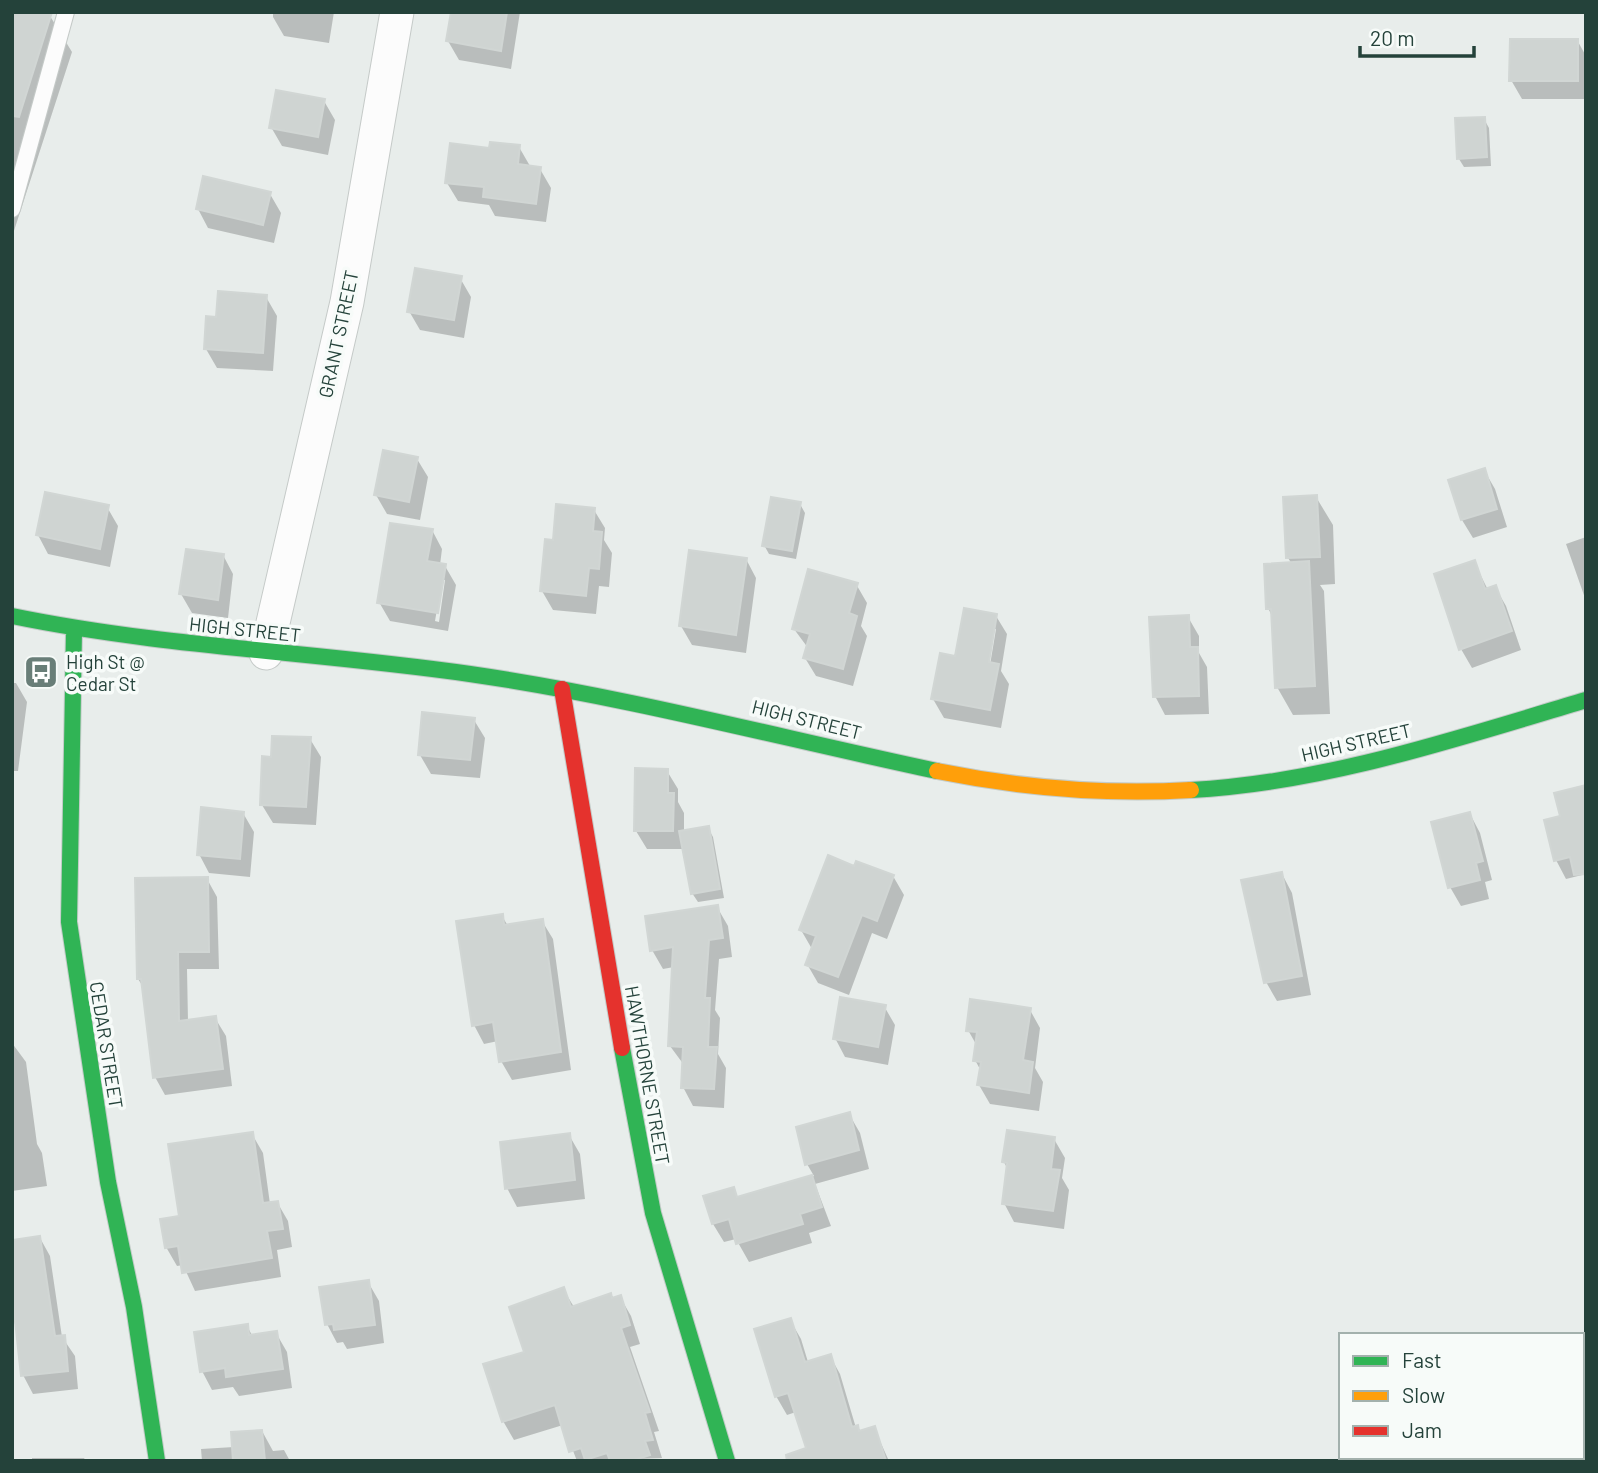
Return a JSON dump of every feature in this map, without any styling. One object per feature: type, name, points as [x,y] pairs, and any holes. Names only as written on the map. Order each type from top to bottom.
[{"type":"street","name":"GRANT STREET","points":[[266,653],[347,302],[397,12]]},
{"type":"street","name":"HIGH STREET","points":[[12,616],[74,630],[266,653],[415,667],[562,689],[664,706],[894,763],[1076,791],[1162,791],[1246,785],[1313,775],[1401,754],[1586,700]]},
{"type":"street","name":"CEDAR STREET","points":[[74,630],[69,922],[106,1169],[134,1307],[157,1461]]},
{"type":"street","name":"HAWTHORNE STREET","points":[[562,689],[653,1213],[726,1461]]},
{"type":"lane","points":[[12,209],[66,12]]},
{"type":"building","points":[[12,12],[52,12],[19,117],[12,116]]},
{"type":"building","points":[[451,12],[507,12],[501,51],[446,41]]},
{"type":"building","points":[[1510,39],[1578,39],[1578,81],[1509,81]]},
{"type":"building","points":[[276,90],[325,99],[318,137],[269,128]]},
{"type":"building","points":[[1485,117],[1487,157],[1457,159],[1455,118]]},
{"type":"building","points":[[490,142],[520,145],[518,164],[541,167],[536,204],[483,197],[484,187],[445,183],[450,143],[489,148]]},
{"type":"building","points":[[203,176],[271,192],[263,225],[196,209]]},
{"type":"building","points":[[415,268],[462,276],[454,320],[407,312]]},
{"type":"building","points":[[218,291],[267,295],[263,353],[204,349],[206,316],[216,317]]},
{"type":"building","points":[[383,450],[418,457],[409,502],[374,495]]},
{"type":"building","points":[[1485,468],[1497,509],[1461,520],[1448,480]]},
{"type":"building","points":[[45,492],[109,505],[100,549],[36,535]]},
{"type":"building","points":[[1317,495],[1320,557],[1286,558],[1283,497]]},
{"type":"building","points":[[771,497],[801,502],[792,551],[762,546]]},
{"type":"building","points":[[556,504],[595,508],[593,531],[602,532],[599,569],[589,568],[586,596],[540,591],[545,539],[553,540]]},
{"type":"building","points":[[390,523],[433,529],[427,561],[446,564],[438,613],[377,603]]},
{"type":"building","points":[[186,549],[224,554],[218,600],[179,594]]},
{"type":"building","points":[[689,550],[747,558],[736,635],[679,626]]},
{"type":"building","points":[[1475,560],[1485,589],[1496,585],[1512,631],[1459,650],[1434,574]]},
{"type":"building","points":[[1309,561],[1315,686],[1275,688],[1271,609],[1266,609],[1264,564]]},
{"type":"building","points":[[808,569],[858,583],[849,613],[857,616],[843,669],[803,658],[810,634],[792,629]]},
{"type":"building","points":[[964,608],[997,614],[989,662],[999,664],[990,710],[931,699],[940,653],[955,656]]},
{"type":"building","points":[[1189,615],[1190,647],[1198,647],[1199,696],[1153,697],[1149,617]]},
{"type":"building","points":[[422,712],[475,718],[470,760],[418,755]]},
{"type":"building","points":[[272,736],[311,737],[306,807],[260,805],[262,756],[271,757]]},
{"type":"building","points":[[635,768],[668,769],[668,793],[674,793],[673,831],[634,831]]},
{"type":"building","points":[[1586,785],[1586,874],[1574,875],[1570,857],[1554,861],[1544,820],[1560,816],[1554,793]]},
{"type":"building","points":[[201,807],[244,812],[240,859],[197,855]]},
{"type":"building","points":[[1470,812],[1483,861],[1476,863],[1480,880],[1448,888],[1431,822]]},
{"type":"building","points":[[709,826],[720,889],[691,894],[679,831]]},
{"type":"building","points":[[828,855],[854,866],[856,861],[894,875],[877,921],[862,915],[838,977],[805,965],[816,936],[799,930]]},
{"type":"building","points":[[1282,872],[1302,976],[1264,983],[1241,880]]},
{"type":"building","points":[[208,877],[209,952],[178,952],[179,1021],[216,1016],[223,1069],[153,1078],[141,979],[137,979],[135,878]]},
{"type":"building","points":[[718,905],[723,938],[709,940],[705,998],[710,998],[708,1047],[717,1047],[714,1089],[681,1088],[683,1047],[668,1046],[673,947],[650,951],[645,916]]},
{"type":"building","points":[[503,914],[504,925],[543,919],[561,1052],[499,1062],[493,1022],[472,1026],[456,921]]},
{"type":"building","points":[[840,997],[886,1005],[878,1047],[833,1039]]},
{"type":"building","points":[[970,999],[1031,1008],[1023,1060],[1033,1062],[1029,1093],[977,1085],[981,1062],[973,1061],[977,1032],[966,1031]]},
{"type":"building","points":[[850,1112],[859,1150],[805,1165],[796,1127]]},
{"type":"building","points":[[1007,1130],[1055,1137],[1051,1169],[1060,1170],[1053,1211],[1002,1204],[1007,1163],[1002,1162]]},
{"type":"building","points":[[253,1132],[263,1203],[278,1201],[283,1229],[267,1231],[272,1258],[182,1273],[178,1246],[165,1248],[160,1219],[179,1216],[168,1144]]},
{"type":"building","points":[[570,1133],[575,1180],[505,1189],[500,1142]]},
{"type":"building","points":[[812,1175],[822,1207],[800,1214],[803,1224],[736,1244],[729,1219],[712,1224],[703,1196],[734,1187],[737,1197]]},
{"type":"building","points":[[40,1236],[55,1336],[65,1335],[68,1371],[21,1376],[12,1293],[12,1240]]},
{"type":"building","points":[[369,1280],[375,1325],[334,1330],[333,1324],[325,1325],[319,1287]]},
{"type":"building","points":[[564,1287],[571,1307],[611,1293],[612,1298],[621,1295],[630,1325],[621,1328],[650,1412],[645,1413],[653,1440],[645,1441],[650,1455],[631,1461],[610,1461],[607,1453],[585,1460],[581,1448],[569,1452],[555,1405],[502,1422],[483,1364],[524,1352],[509,1307]]},
{"type":"building","points":[[791,1318],[805,1362],[831,1354],[852,1427],[858,1425],[859,1431],[875,1426],[886,1461],[787,1461],[786,1455],[806,1448],[788,1393],[775,1397],[754,1329]]},
{"type":"building","points":[[248,1324],[249,1335],[277,1331],[283,1369],[226,1377],[225,1368],[200,1372],[194,1332]]},
{"type":"building","points":[[262,1430],[265,1461],[233,1461],[231,1432]]},
{"type":"traffic: fast","points":[[12,616],[126,635],[413,666],[529,683],[646,706],[937,771]]},
{"type":"traffic: fast","points":[[74,630],[69,922],[108,1182],[134,1307],[157,1461]]},
{"type":"traffic: fast","points":[[1191,790],[1291,778],[1391,757],[1586,700]]},
{"type":"traffic: fast","points":[[622,1048],[653,1213],[727,1461]]},
{"type":"traffic: slow","points":[[937,771],[1063,789],[1127,792],[1191,790]]},
{"type":"traffic: jam","points":[[562,689],[622,1048]]},
{"type":"place","name":"High St @ Cedar St","points":[[41,672]]}]
